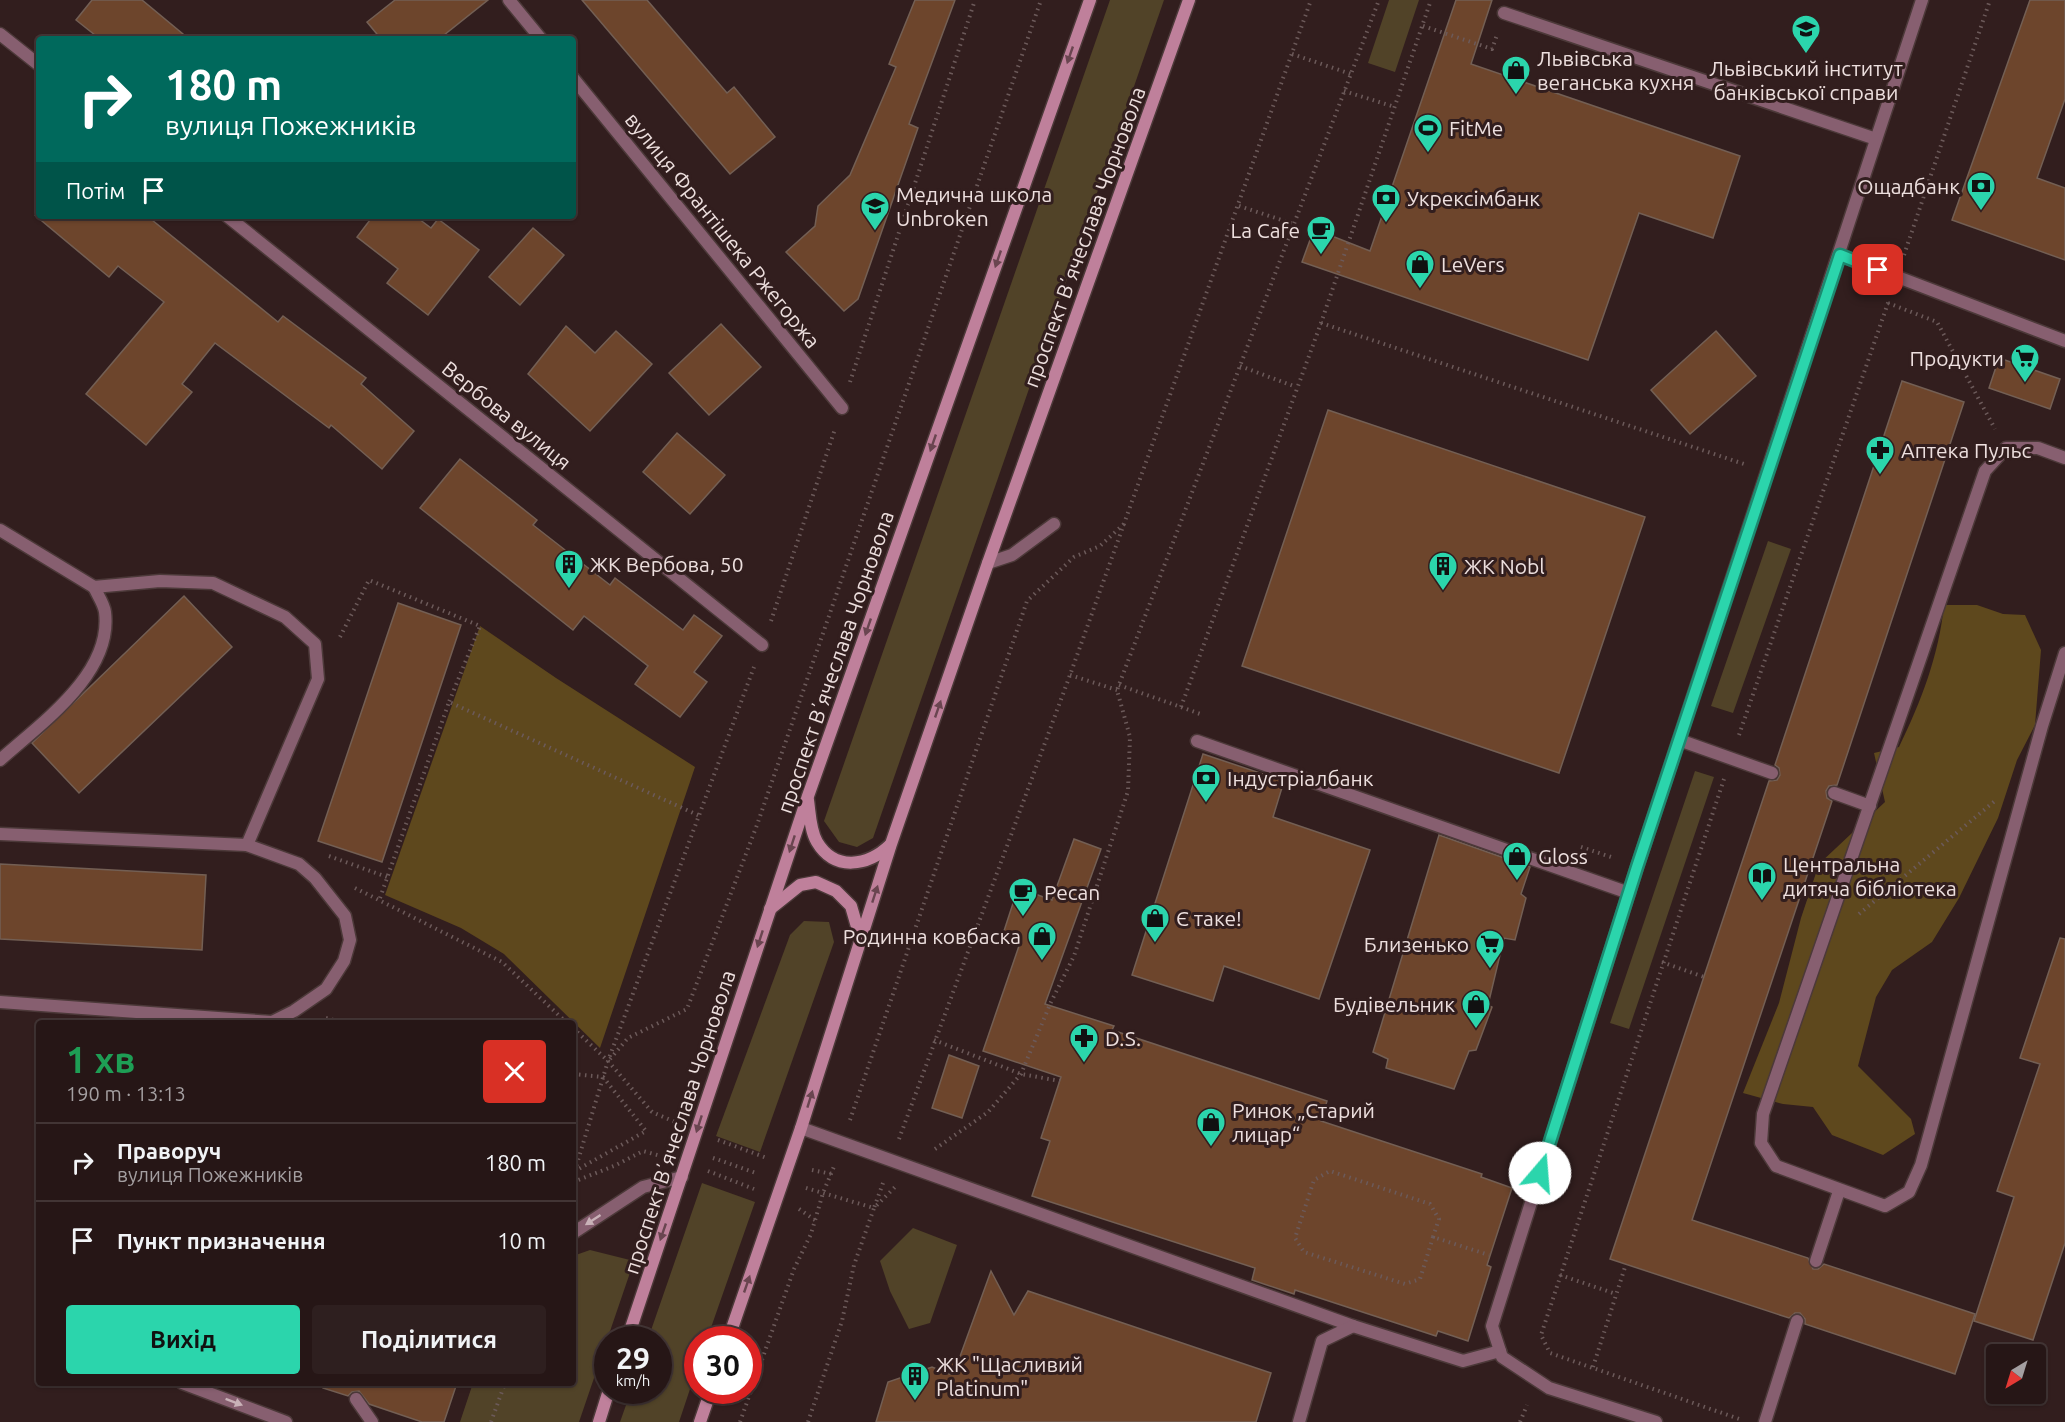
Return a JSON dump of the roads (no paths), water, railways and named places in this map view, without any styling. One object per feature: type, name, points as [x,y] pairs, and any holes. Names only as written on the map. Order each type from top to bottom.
[{"type":"main road","name":"проспект Вʼячеслава Чорновола","points":[[632,1326],[808,796],[1090,0]]},
{"type":"main road","name":"проспект Вʼячеслава Чорновола","points":[[733,1326],[801,1128],[891,844],[988,563],[1189,0]]},
{"type":"main road","points":[[808,796],[812,828],[817,842],[838,861],[852,864],[864,862],[891,844]]},
{"type":"main road","points":[[770,909],[800,885],[816,882],[836,891],[851,906],[860,937]]},
{"type":"main road","points":[[599,1422],[605,1404]]},
{"type":"main road","points":[[700,1422],[706,1404]]},
{"type":"street","points":[[509,0],[539,36]]},
{"type":"street","points":[[1656,1422],[1549,1388],[1502,1357],[1492,1326],[1629,893],[1922,0]]},
{"type":"street","points":[[1504,14],[1876,139]]},
{"type":"street","points":[[0,34],[36,63]]},
{"type":"street","name":"вулиця Франтішека Ржегоржа","points":[[576,82],[842,408]]},
{"type":"street","name":"Вербова вулиця","points":[[231,219],[762,645]]},
{"type":"street","points":[[1840,255],[2065,341]]},
{"type":"street","points":[[2065,458],[2038,448],[2006,448],[1984,471],[1763,1114],[1761,1143],[1776,1166],[1839,1191],[1886,1206],[1910,1192],[1921,1165],[2065,653]]},
{"type":"street","points":[[988,563],[1012,555],[1054,524]]},
{"type":"street","points":[[0,530],[94,587],[105,611],[102,645],[84,683],[0,760]]},
{"type":"street","points":[[94,587],[160,581],[213,583],[285,617],[315,644],[318,679],[248,845]]},
{"type":"street","points":[[1679,740],[1772,772]]},
{"type":"street","points":[[1197,741],[1629,893]]},
{"type":"street","points":[[1834,793],[1870,806]]},
{"type":"street","points":[[0,834],[248,845],[299,864],[315,878],[345,916],[350,940],[344,961],[326,989],[294,1011],[276,1020]]},
{"type":"street","points":[[0,1002],[245,1020]]},
{"type":"street","points":[[801,1128],[1353,1326],[1463,1361],[1500,1352]]},
{"type":"street","points":[[576,1231],[643,1187],[682,1177]]},
{"type":"street","points":[[1816,1261],[1839,1191]]},
{"type":"street","points":[[1766,1422],[1797,1321]]},
{"type":"street","points":[[1299,1422],[1322,1341],[1353,1326]]},
{"type":"street","points":[[190,1386],[286,1422]]},
{"type":"street","points":[[356,1399],[372,1422]]},
{"type":"place","name":"Львівський інститут банківської справи","points":[[1806,54]]},
{"type":"place","name":"Львівська веганська кухня","points":[[1516,96]]},
{"type":"place","name":"FitMe","points":[[1428,154]]},
{"type":"place","name":"Ощадбанк","points":[[1981,212]]},
{"type":"place","name":"Укрексімбанк","points":[[1386,224]]},
{"type":"place","name":"Медична школа Unbroken","points":[[875,232]]},
{"type":"place","name":"La Cafe","points":[[1321,256]]},
{"type":"place","name":"LeVers","points":[[1420,290]]},
{"type":"place","name":"Продукти","points":[[2025,384]]},
{"type":"place","name":"Аптека Пульс","points":[[1880,476]]},
{"type":"place","name":"ЖК Вербова, 50","points":[[569,590]]},
{"type":"place","name":"ЖК Nobl","points":[[1443,592]]},
{"type":"place","name":"Індустріалбанк","points":[[1206,804]]},
{"type":"place","name":"Gloss","points":[[1517,882]]},
{"type":"place","name":"Центральна дитяча бібліотека","points":[[1762,902]]},
{"type":"place","name":"Pecan","points":[[1023,918]]},
{"type":"place","name":"Є таке!","points":[[1155,944]]},
{"type":"place","name":"Родинна ковбаска","points":[[1042,962]]},
{"type":"place","name":"Близенько","points":[[1490,970]]},
{"type":"place","name":"Будівельник","points":[[1476,1030]]},
{"type":"place","name":"D.S.","points":[[1084,1064]]},
{"type":"place","name":"Ринок „Старий лицар“","points":[[1211,1148]]},
{"type":"place","name":"ЖК \"Щасливий Platinum\"","points":[[915,1402]]}]
